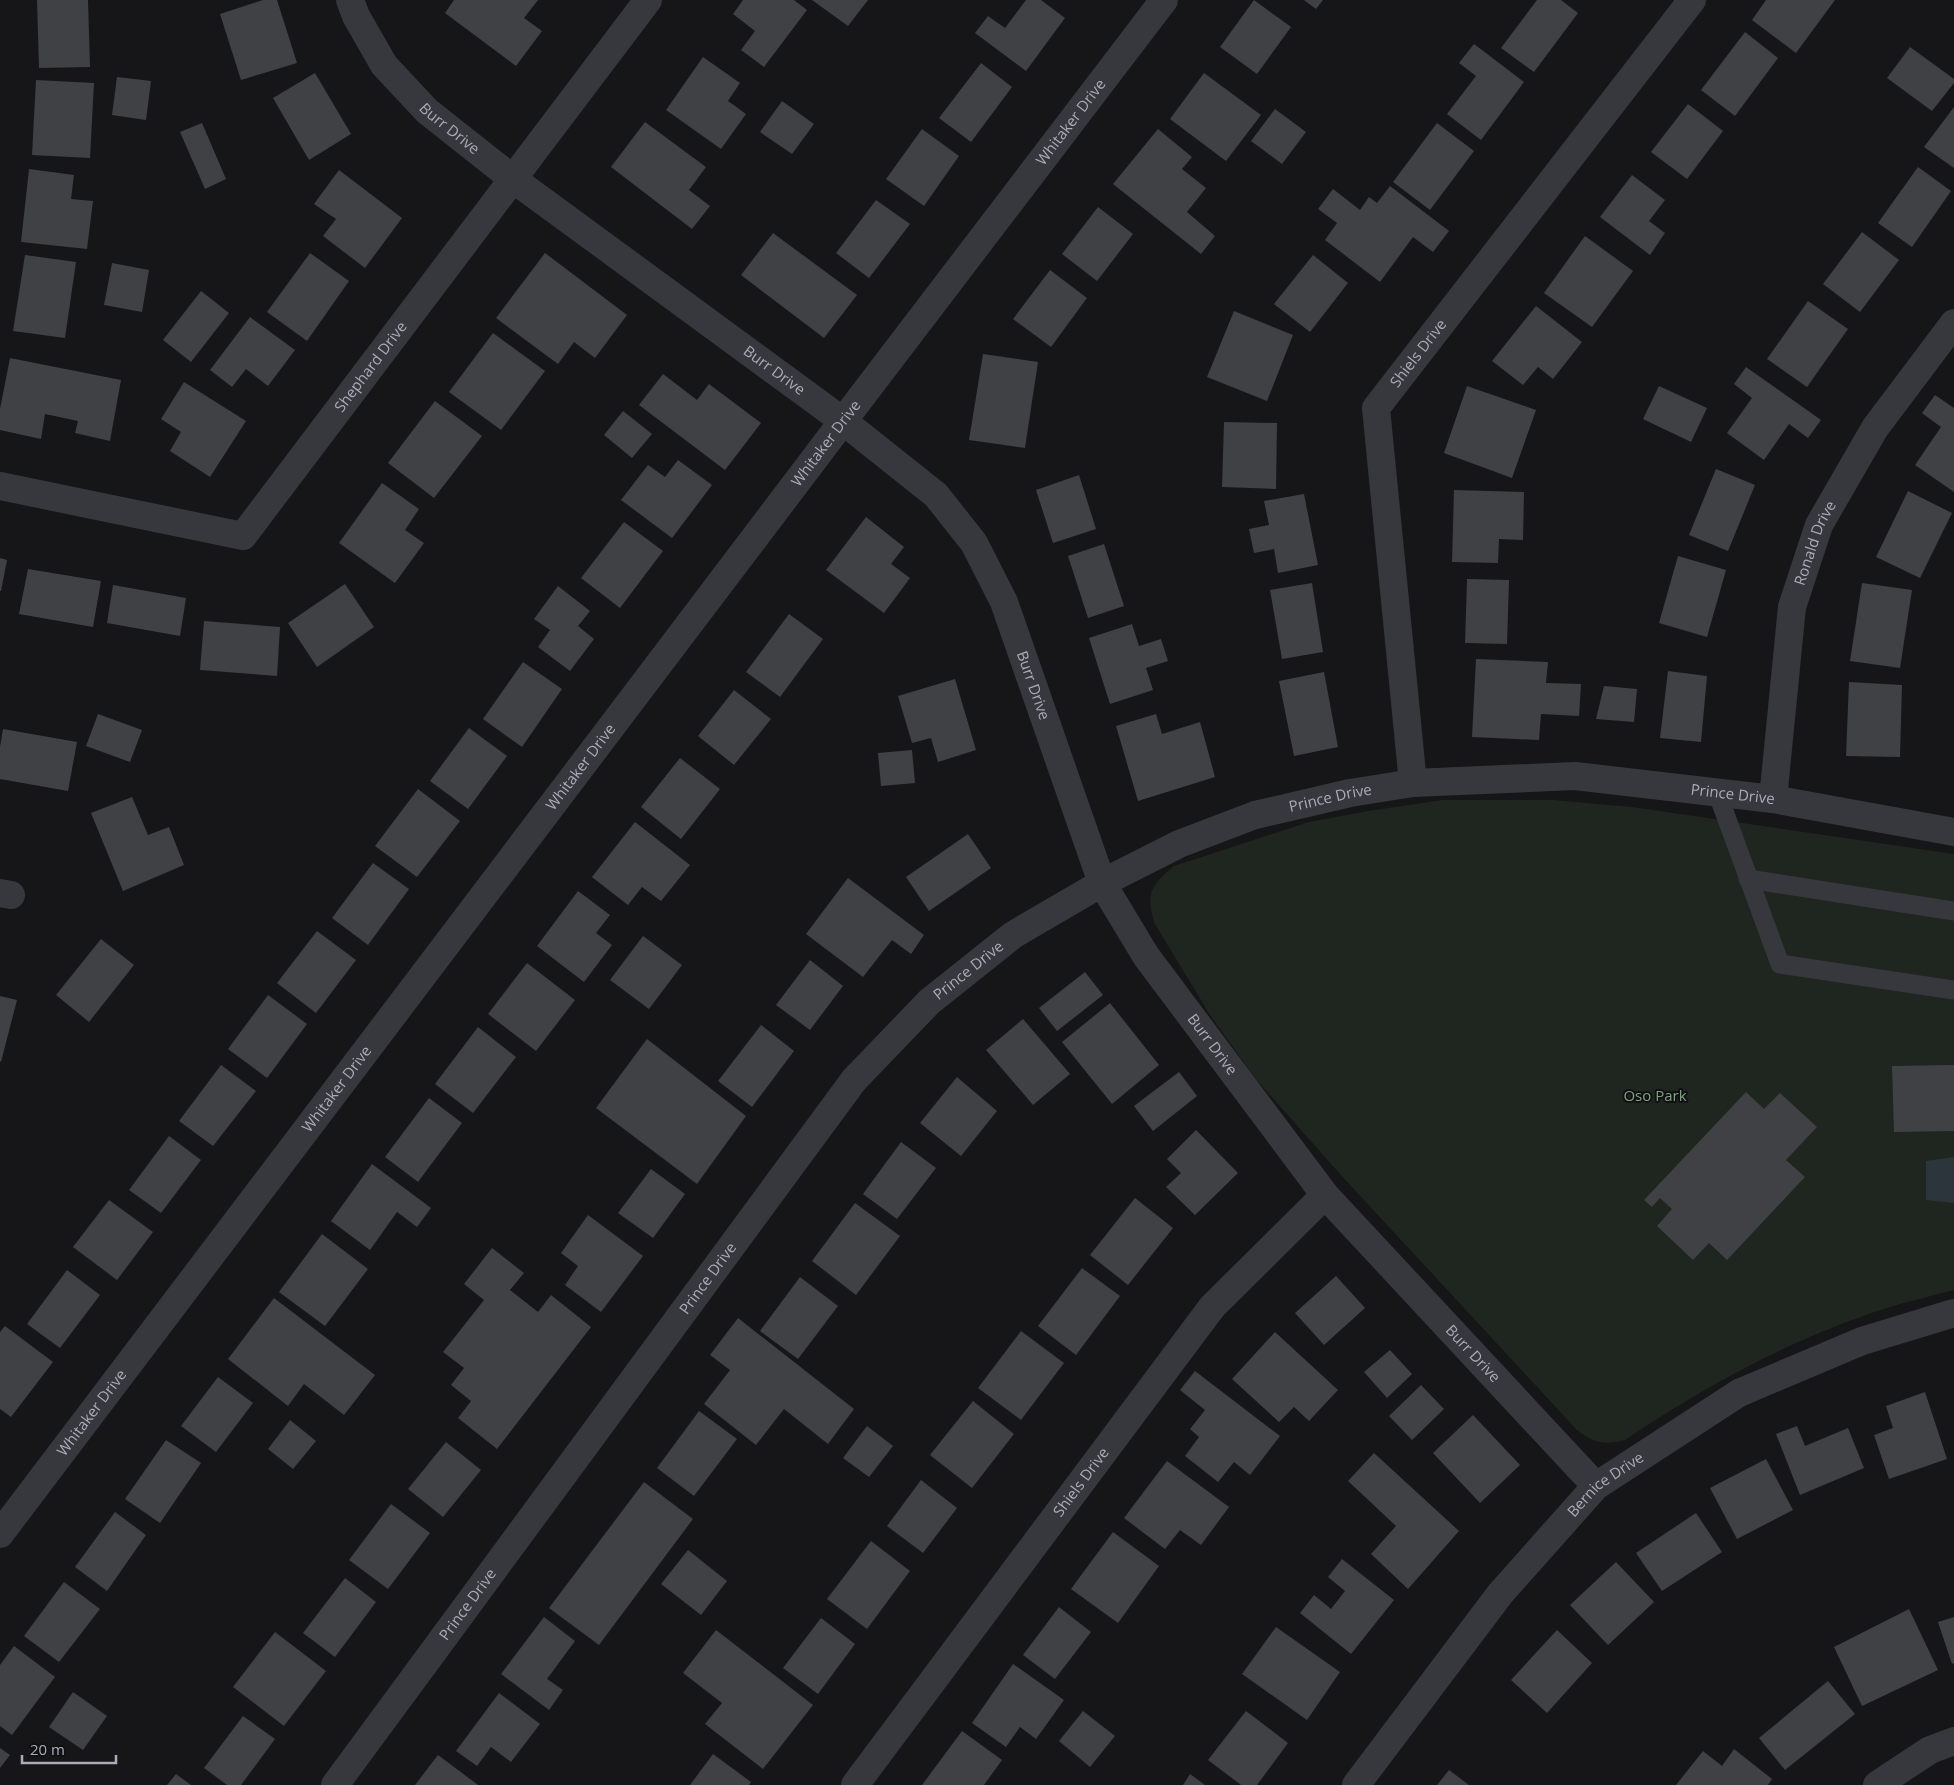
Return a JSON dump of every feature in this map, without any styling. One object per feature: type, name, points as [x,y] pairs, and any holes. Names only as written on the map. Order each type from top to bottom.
[{"type":"street","name":"Burr Drive","points":[[350,0],[356,16],[384,65],[428,111],[512,179],[843,421],[936,495],[974,543],[1004,602],[1102,883],[1146,956],[1325,1195],[1596,1486]]},
{"type":"street","name":"Shephard Drive","points":[[0,486],[243,536],[648,0]]},
{"type":"street","name":"Whitaker Drive","points":[[0,1534],[1164,0]]},
{"type":"street","name":"Shiels Drive","points":[[1414,783],[1376,408],[1692,0]]},
{"type":"street","name":"Ronald Drive","points":[[1773,798],[1792,607],[1819,525],[1875,428],[1954,323]]},
{"type":"street","name":"Prince Drive","points":[[335,1785],[854,1080],[929,1002],[944,990],[1014,935],[1102,883],[1179,844],[1256,815],[1350,793],[1414,783],[1575,776],[1773,798],[1954,832]]},
{"type":"street","name":"Shiels Drive","points":[[855,1785],[1212,1307],[1325,1195]]},
{"type":"street","name":"Bernice Drive","points":[[1356,1785],[1500,1594],[1596,1486],[1739,1393],[1862,1341],[1954,1313]]},
{"type":"street","points":[[1877,1785],[1930,1750],[1954,1741]]},
{"type":"lane","points":[[1717,792],[1780,964],[1954,990]]},
{"type":"lane","points":[[1748,879],[1954,911]]},
{"type":"green space","name":"Oso Park","points":[[1443,800],[1553,800],[1632,807],[1954,854],[1954,1290],[1887,1308],[1784,1348],[1687,1400],[1625,1440],[1611,1443],[1595,1441],[1577,1430],[1339,1173],[1255,1078],[1210,1015],[1155,924],[1152,914],[1152,891],[1160,879],[1174,866],[1309,822]]},
{"type":"shaded area","points":[[1954,1157],[1954,1203],[1926,1200],[1926,1161]]},
{"type":"building","points":[[37,0],[88,0],[90,67],[39,68]]},
{"type":"building","points":[[263,0],[277,0],[297,63],[241,80],[220,14]]},
{"type":"building","points":[[454,0],[538,0],[524,18],[542,31],[516,66],[445,13]]},
{"type":"building","points":[[743,0],[794,0],[807,10],[764,67],[741,50],[755,31],[733,14]]},
{"type":"building","points":[[812,0],[868,0],[848,26]]},
{"type":"building","points":[[1026,0],[1041,0],[1065,18],[1026,71],[975,33],[988,16],[1005,28]]},
{"type":"building","points":[[1254,0],[1291,27],[1257,74],[1220,47]]},
{"type":"building","points":[[1304,0],[1323,0],[1316,9]]},
{"type":"building","points":[[1537,0],[1561,0],[1578,13],[1534,72],[1501,48]]},
{"type":"building","points":[[1766,0],[1835,0],[1796,53],[1752,20]]},
{"type":"building","points":[[1745,32],[1778,58],[1735,116],[1701,90]]},
{"type":"building","points":[[1474,44],[1524,82],[1481,140],[1447,114],[1476,76],[1459,63]]},
{"type":"building","points":[[1910,47],[1954,79],[1954,83],[1932,111],[1887,78]]},
{"type":"building","points":[[703,57],[740,83],[728,101],[746,114],[721,149],[666,110]]},
{"type":"building","points":[[981,63],[1012,87],[971,142],[939,118]]},
{"type":"building","points":[[315,73],[351,134],[309,160],[273,98]]},
{"type":"building","points":[[1204,73],[1261,115],[1226,161],[1170,119]]},
{"type":"building","points":[[117,77],[151,81],[146,120],[112,115]]},
{"type":"building","points":[[36,80],[94,83],[90,158],[32,155]]},
{"type":"building","points":[[782,101],[814,124],[792,154],[760,132]]},
{"type":"building","points":[[1688,104],[1723,131],[1687,179],[1651,152]]},
{"type":"building","points":[[1954,107],[1954,168],[1924,147]]},
{"type":"building","points":[[1275,109],[1306,132],[1282,164],[1251,141]]},
{"type":"building","points":[[645,122],[706,167],[689,190],[710,206],[692,229],[611,167]]},
{"type":"building","points":[[202,123],[226,179],[205,189],[180,132]]},
{"type":"building","points":[[1437,123],[1474,151],[1430,210],[1393,182]]},
{"type":"building","points":[[922,129],[959,156],[924,206],[886,179]]},
{"type":"building","points":[[1158,129],[1192,157],[1182,169],[1206,188],[1187,212],[1215,236],[1201,254],[1113,184]]},
{"type":"building","points":[[1918,167],[1951,191],[1912,247],[1878,223]]},
{"type":"building","points":[[29,169],[74,175],[71,199],[93,201],[87,249],[21,242]]},
{"type":"building","points":[[339,170],[402,218],[365,268],[323,236],[336,219],[314,204]]},
{"type":"building","points":[[1632,175],[1665,200],[1649,221],[1665,233],[1650,255],[1600,217]]},
{"type":"building","points":[[1390,186],[1449,231],[1433,252],[1413,237],[1380,282],[1325,240],[1337,223],[1318,209],[1333,189],[1360,210],[1369,197],[1377,203]]},
{"type":"building","points":[[876,200],[910,224],[869,278],[836,253]]},
{"type":"building","points":[[1098,207],[1133,234],[1097,281],[1062,254]]},
{"type":"building","points":[[1862,232],[1899,260],[1860,312],[1823,284]]},
{"type":"building","points":[[773,233],[857,295],[824,338],[741,275]]},
{"type":"building","points":[[1585,236],[1633,271],[1592,327],[1544,293]]},
{"type":"building","points":[[310,253],[349,281],[307,341],[267,312]]},
{"type":"building","points":[[545,253],[627,315],[595,358],[574,342],[558,364],[496,318]]},
{"type":"building","points":[[25,255],[76,262],[65,338],[13,331]]},
{"type":"building","points":[[1313,255],[1348,283],[1310,332],[1274,304]]},
{"type":"building","points":[[112,263],[149,270],[142,312],[104,305]]},
{"type":"building","points":[[1050,270],[1087,298],[1051,347],[1013,319]]},
{"type":"building","points":[[201,291],[229,313],[191,362],[163,340]]},
{"type":"building","points":[[1808,301],[1848,329],[1807,387],[1767,359]]},
{"type":"building","points":[[1536,306],[1582,342],[1553,379],[1538,367],[1523,385],[1492,361]]},
{"type":"building","points":[[1234,311],[1293,335],[1267,401],[1207,377]]},
{"type":"building","points":[[250,317],[295,350],[268,386],[246,369],[232,387],[210,370]]},
{"type":"building","points":[[493,333],[545,371],[501,430],[449,392]]},
{"type":"building","points":[[983,354],[1038,362],[1025,448],[969,440]]},
{"type":"building","points":[[10,358],[121,380],[110,441],[75,433],[78,421],[45,414],[41,439],[0,430],[0,409]]},
{"type":"building","points":[[1746,367],[1821,420],[1808,438],[1789,424],[1764,460],[1727,433],[1752,398],[1734,384]]},
{"type":"building","points":[[663,374],[697,400],[709,384],[761,423],[725,470],[639,405]]},
{"type":"building","points":[[184,382],[246,421],[210,477],[170,451],[181,432],[161,419]]},
{"type":"building","points":[[1467,386],[1536,410],[1512,478],[1444,453]]},
{"type":"building","points":[[1659,386],[1707,408],[1691,442],[1643,419]]},
{"type":"building","points":[[1935,395],[1954,408],[1954,492],[1915,465],[1941,427],[1922,413]]},
{"type":"building","points":[[435,401],[482,436],[434,498],[388,463]]},
{"type":"building","points":[[623,411],[652,434],[632,458],[604,435]]},
{"type":"building","points":[[1224,422],[1277,423],[1276,489],[1222,487]]},
{"type":"building","points":[[678,460],[712,485],[672,538],[621,500],[648,465],[665,477]]},
{"type":"building","points":[[1716,469],[1755,485],[1728,551],[1689,535]]},
{"type":"building","points":[[1079,475],[1096,529],[1053,543],[1036,490]]},
{"type":"building","points":[[382,483],[419,509],[405,530],[424,543],[395,583],[339,543]]},
{"type":"building","points":[[1454,490],[1524,492],[1523,540],[1499,539],[1498,563],[1452,562]]},
{"type":"building","points":[[1908,491],[1952,513],[1920,578],[1876,557]]},
{"type":"building","points":[[1304,494],[1318,565],[1278,573],[1274,549],[1254,553],[1249,529],[1269,525],[1264,501]]},
{"type":"building","points":[[866,517],[904,547],[891,564],[910,578],[884,613],[826,570]]},
{"type":"building","points":[[624,522],[663,551],[620,608],[581,578]]},
{"type":"building","points":[[1104,544],[1124,606],[1088,618],[1068,556]]},
{"type":"building","points":[[1678,556],[1726,570],[1707,637],[1659,623]]},
{"type":"building","points":[[0,558],[7,560],[1,591],[0,591]]},
{"type":"building","points":[[28,569],[101,581],[93,627],[19,614]]},
{"type":"building","points":[[1467,579],[1509,580],[1507,644],[1465,643]]},
{"type":"building","points":[[1312,583],[1323,652],[1282,659],[1270,590]]},
{"type":"building","points":[[1862,583],[1912,590],[1900,668],[1850,661]]},
{"type":"building","points":[[345,584],[374,627],[317,667],[288,623]]},
{"type":"building","points":[[113,585],[186,598],[180,636],[107,623]]},
{"type":"building","points":[[558,586],[590,611],[578,626],[594,639],[570,671],[538,647],[550,630],[534,619]]},
{"type":"building","points":[[789,614],[823,639],[780,697],[746,672]]},
{"type":"building","points":[[204,621],[280,627],[277,676],[200,670]]},
{"type":"building","points":[[1132,624],[1139,646],[1161,639],[1168,661],[1146,668],[1153,690],[1110,704],[1089,638]]},
{"type":"building","points":[[1476,659],[1548,662],[1546,683],[1581,684],[1579,716],[1541,714],[1539,740],[1472,737]]},
{"type":"building","points":[[523,662],[562,689],[522,747],[483,719]]},
{"type":"building","points":[[1668,671],[1707,676],[1701,742],[1660,738]]},
{"type":"building","points":[[1324,672],[1338,747],[1294,756],[1279,681]]},
{"type":"building","points":[[955,679],[976,750],[938,762],[931,738],[912,743],[898,696]]},
{"type":"building","points":[[1849,682],[1902,685],[1900,757],[1846,756]]},
{"type":"building","points":[[1604,686],[1637,689],[1634,722],[1596,719]]},
{"type":"building","points":[[734,690],[771,719],[734,765],[698,736]]},
{"type":"building","points":[[98,714],[142,730],[130,762],[86,746]]},
{"type":"building","points":[[1156,714],[1162,734],[1200,722],[1215,777],[1138,801],[1116,726]]},
{"type":"building","points":[[469,728],[507,756],[468,809],[430,781]]},
{"type":"building","points":[[3,729],[77,742],[68,791],[0,779],[0,747]]},
{"type":"building","points":[[912,750],[915,783],[881,786],[878,753]]},
{"type":"building","points":[[680,758],[720,789],[681,839],[641,807]]},
{"type":"building","points":[[418,789],[460,821],[417,877],[375,846]]},
{"type":"building","points":[[132,797],[148,835],[169,827],[184,865],[123,891],[91,813]]},
{"type":"building","points":[[635,822],[690,865],[661,901],[642,887],[628,905],[592,877]]},
{"type":"building","points":[[968,834],[991,868],[929,911],[906,877]]},
{"type":"building","points":[[373,863],[409,889],[368,945],[332,918]]},
{"type":"building","points":[[848,878],[924,935],[911,954],[892,940],[863,977],[806,934]]},
{"type":"building","points":[[578,891],[610,915],[596,933],[612,945],[584,982],[537,946]]},
{"type":"building","points":[[317,931],[356,960],[316,1013],[277,983]]},
{"type":"building","points":[[643,936],[682,965],[649,1009],[610,980]]},
{"type":"building","points":[[101,939],[134,965],[89,1022],[56,995]]},
{"type":"building","points":[[810,960],[843,986],[810,1030],[776,1005]]},
{"type":"building","points":[[527,963],[575,1000],[536,1051],[488,1014]]},
{"type":"building","points":[[1085,972],[1103,995],[1057,1031],[1039,1008]]},
{"type":"building","points":[[268,995],[307,1024],[267,1078],[228,1049]]},
{"type":"building","points":[[0,996],[17,1000],[1,1062],[0,1061]]},
{"type":"building","points":[[1110,1003],[1159,1065],[1112,1104],[1062,1042]]},
{"type":"building","points":[[1023,1019],[1070,1074],[1033,1105],[986,1050]]},
{"type":"building","points":[[761,1025],[794,1051],[752,1107],[718,1081]]},
{"type":"building","points":[[478,1027],[516,1057],[473,1113],[435,1084]]},
{"type":"building","points":[[647,1039],[746,1116],[697,1184],[596,1108]]},
{"type":"building","points":[[221,1065],[256,1091],[213,1146],[179,1121]]},
{"type":"building","points":[[1954,1065],[1954,1131],[1894,1132],[1892,1066]]},
{"type":"building","points":[[1179,1072],[1197,1096],[1153,1131],[1134,1106]]},
{"type":"building","points":[[957,1077],[997,1111],[961,1156],[920,1123]]},
{"type":"building","points":[[1746,1092],[1764,1109],[1780,1093],[1817,1127],[1786,1160],[1805,1177],[1727,1260],[1709,1243],[1693,1260],[1657,1226],[1672,1209],[1660,1198],[1652,1207],[1644,1200]]},
{"type":"building","points":[[429,1098],[462,1123],[418,1182],[385,1157]]},
{"type":"building","points":[[1196,1130],[1238,1173],[1195,1215],[1166,1187],[1181,1173],[1167,1159]]},
{"type":"building","points":[[169,1136],[201,1160],[161,1213],[129,1190]]},
{"type":"building","points":[[901,1142],[936,1168],[897,1219],[863,1194]]},
{"type":"building","points":[[372,1164],[431,1208],[417,1227],[397,1212],[370,1250],[331,1221]]},
{"type":"building","points":[[651,1169],[685,1194],[653,1238],[618,1213]]},
{"type":"building","points":[[1135,1198],[1173,1228],[1128,1285],[1090,1255]]},
{"type":"building","points":[[109,1200],[153,1232],[117,1280],[73,1247]]},
{"type":"building","points":[[855,1203],[900,1236],[856,1295],[812,1261]]},
{"type":"building","points":[[588,1215],[643,1256],[601,1312],[565,1285],[578,1266],[561,1253]]},
{"type":"building","points":[[322,1234],[368,1269],[325,1326],[279,1292]]},
{"type":"building","points":[[492,1248],[524,1273],[510,1290],[538,1312],[551,1295],[591,1327],[497,1449],[458,1418],[471,1401],[451,1385],[464,1368],[443,1352],[484,1300],[464,1284]]},
{"type":"building","points":[[1082,1268],[1120,1296],[1076,1355],[1038,1326]]},
{"type":"building","points":[[67,1270],[100,1295],[60,1348],[27,1324]]},
{"type":"building","points":[[1336,1276],[1365,1308],[1324,1345],[1295,1313]]},
{"type":"building","points":[[800,1277],[838,1306],[798,1359],[760,1331]]},
{"type":"building","points":[[274,1298],[375,1375],[344,1415],[304,1384],[288,1406],[228,1359]]},
{"type":"building","points":[[738,1318],[854,1409],[828,1444],[784,1409],[756,1445],[704,1404],[730,1370],[710,1355]]},
{"type":"building","points":[[5,1326],[53,1362],[11,1417],[0,1409],[0,1332]]},
{"type":"building","points":[[1021,1331],[1064,1363],[1021,1420],[978,1388]]},
{"type":"building","points":[[1275,1332],[1338,1390],[1309,1421],[1294,1407],[1279,1422],[1232,1379]]},
{"type":"building","points":[[1390,1350],[1412,1374],[1387,1398],[1364,1372]]},
{"type":"building","points":[[1195,1371],[1280,1436],[1250,1475],[1234,1462],[1218,1482],[1185,1456],[1199,1437],[1190,1429],[1205,1410],[1180,1390]]},
{"type":"building","points":[[218,1377],[253,1403],[216,1452],[181,1426]]},
{"type":"building","points":[[1421,1385],[1444,1409],[1412,1440],[1389,1416]]},
{"type":"building","points":[[1925,1392],[1947,1459],[1889,1479],[1874,1435],[1893,1428],[1886,1406]]},
{"type":"building","points":[[973,1401],[1014,1434],[972,1488],[930,1455]]},
{"type":"building","points":[[699,1411],[737,1439],[694,1496],[657,1468]]},
{"type":"building","points":[[1473,1415],[1520,1465],[1480,1503],[1433,1453]]},
{"type":"building","points":[[290,1420],[316,1441],[293,1469],[268,1449]]},
{"type":"building","points":[[867,1426],[893,1446],[869,1477],[843,1458]]},
{"type":"building","points":[[1797,1426],[1805,1446],[1848,1428],[1864,1468],[1800,1495],[1776,1434]]},
{"type":"building","points":[[166,1440],[201,1463],[160,1523],[125,1499]]},
{"type":"building","points":[[446,1442],[481,1470],[443,1517],[408,1489]]},
{"type":"building","points":[[1374,1453],[1459,1531],[1408,1589],[1371,1554],[1396,1526],[1348,1481]]},
{"type":"building","points":[[1766,1459],[1793,1510],[1737,1539],[1710,1488]]},
{"type":"building","points":[[1167,1461],[1229,1507],[1201,1545],[1180,1530],[1165,1549],[1124,1518]]},
{"type":"building","points":[[921,1480],[957,1508],[923,1553],[887,1526]]},
{"type":"building","points":[[644,1482],[693,1519],[599,1645],[549,1608]]},
{"type":"building","points":[[391,1504],[430,1533],[388,1589],[349,1560]]},
{"type":"building","points":[[115,1512],[146,1535],[107,1591],[75,1567]]},
{"type":"building","points":[[1696,1513],[1722,1552],[1662,1591],[1636,1553]]},
{"type":"building","points":[[1113,1532],[1159,1566],[1118,1623],[1071,1589]]},
{"type":"building","points":[[871,1541],[910,1571],[867,1629],[827,1599]]},
{"type":"building","points":[[688,1550],[727,1581],[701,1615],[661,1584]]},
{"type":"building","points":[[1342,1559],[1394,1600],[1351,1654],[1300,1613],[1314,1595],[1331,1609],[1345,1591],[1328,1577]]},
{"type":"building","points":[[1616,1562],[1654,1602],[1608,1645],[1570,1605]]},
{"type":"building","points":[[345,1578],[376,1602],[335,1657],[303,1633]]},
{"type":"building","points":[[64,1582],[100,1609],[59,1662],[24,1636]]},
{"type":"building","points":[[1059,1607],[1091,1632],[1055,1679],[1023,1655]]},
{"type":"building","points":[[1909,1609],[1938,1670],[1862,1706],[1834,1647]]},
{"type":"building","points":[[544,1617],[575,1641],[547,1679],[563,1690],[549,1710],[501,1674]]},
{"type":"building","points":[[1954,1617],[1954,1663],[1952,1664],[1938,1622]]},
{"type":"building","points":[[821,1618],[855,1644],[818,1694],[783,1668]]},
{"type":"building","points":[[1276,1627],[1340,1672],[1307,1720],[1242,1674]]},
{"type":"building","points":[[716,1630],[813,1705],[763,1769],[705,1724],[722,1703],[683,1673]]},
{"type":"building","points":[[1557,1630],[1592,1663],[1547,1713],[1511,1680]]},
{"type":"building","points":[[275,1632],[326,1671],[284,1726],[233,1687]]},
{"type":"building","points":[[14,1646],[55,1677],[12,1735],[0,1726],[0,1665]]},
{"type":"building","points":[[1013,1664],[1064,1700],[1036,1739],[1020,1727],[1006,1747],[972,1723]]},
{"type":"building","points":[[1828,1681],[1855,1714],[1785,1770],[1759,1738]]},
{"type":"building","points":[[73,1692],[107,1716],[83,1750],[49,1727]]},
{"type":"building","points":[[499,1693],[540,1724],[511,1762],[491,1747],[477,1766],[456,1751]]},
{"type":"building","points":[[1083,1711],[1115,1736],[1090,1767],[1059,1741]]},
{"type":"building","points":[[1246,1711],[1288,1743],[1257,1785],[1241,1785],[1208,1760]]},
{"type":"building","points":[[243,1716],[275,1739],[241,1785],[227,1785],[204,1768]]},
{"type":"building","points":[[962,1731],[1002,1760],[984,1785],[922,1785]]},
{"type":"building","points":[[0,1748],[10,1755],[0,1768]]},
{"type":"building","points":[[1734,1749],[1772,1779],[1768,1785],[1676,1785],[1703,1751],[1722,1766]]},
{"type":"building","points":[[713,1754],[751,1782],[749,1785],[690,1785]]},
{"type":"building","points":[[438,1755],[478,1785],[415,1785]]},
{"type":"building","points":[[1449,1770],[1469,1785],[1437,1785]]},
{"type":"building","points":[[176,1774],[191,1785],[167,1785]]},
{"type":"building","points":[[1190,1774],[1205,1785],[1183,1785]]}]
